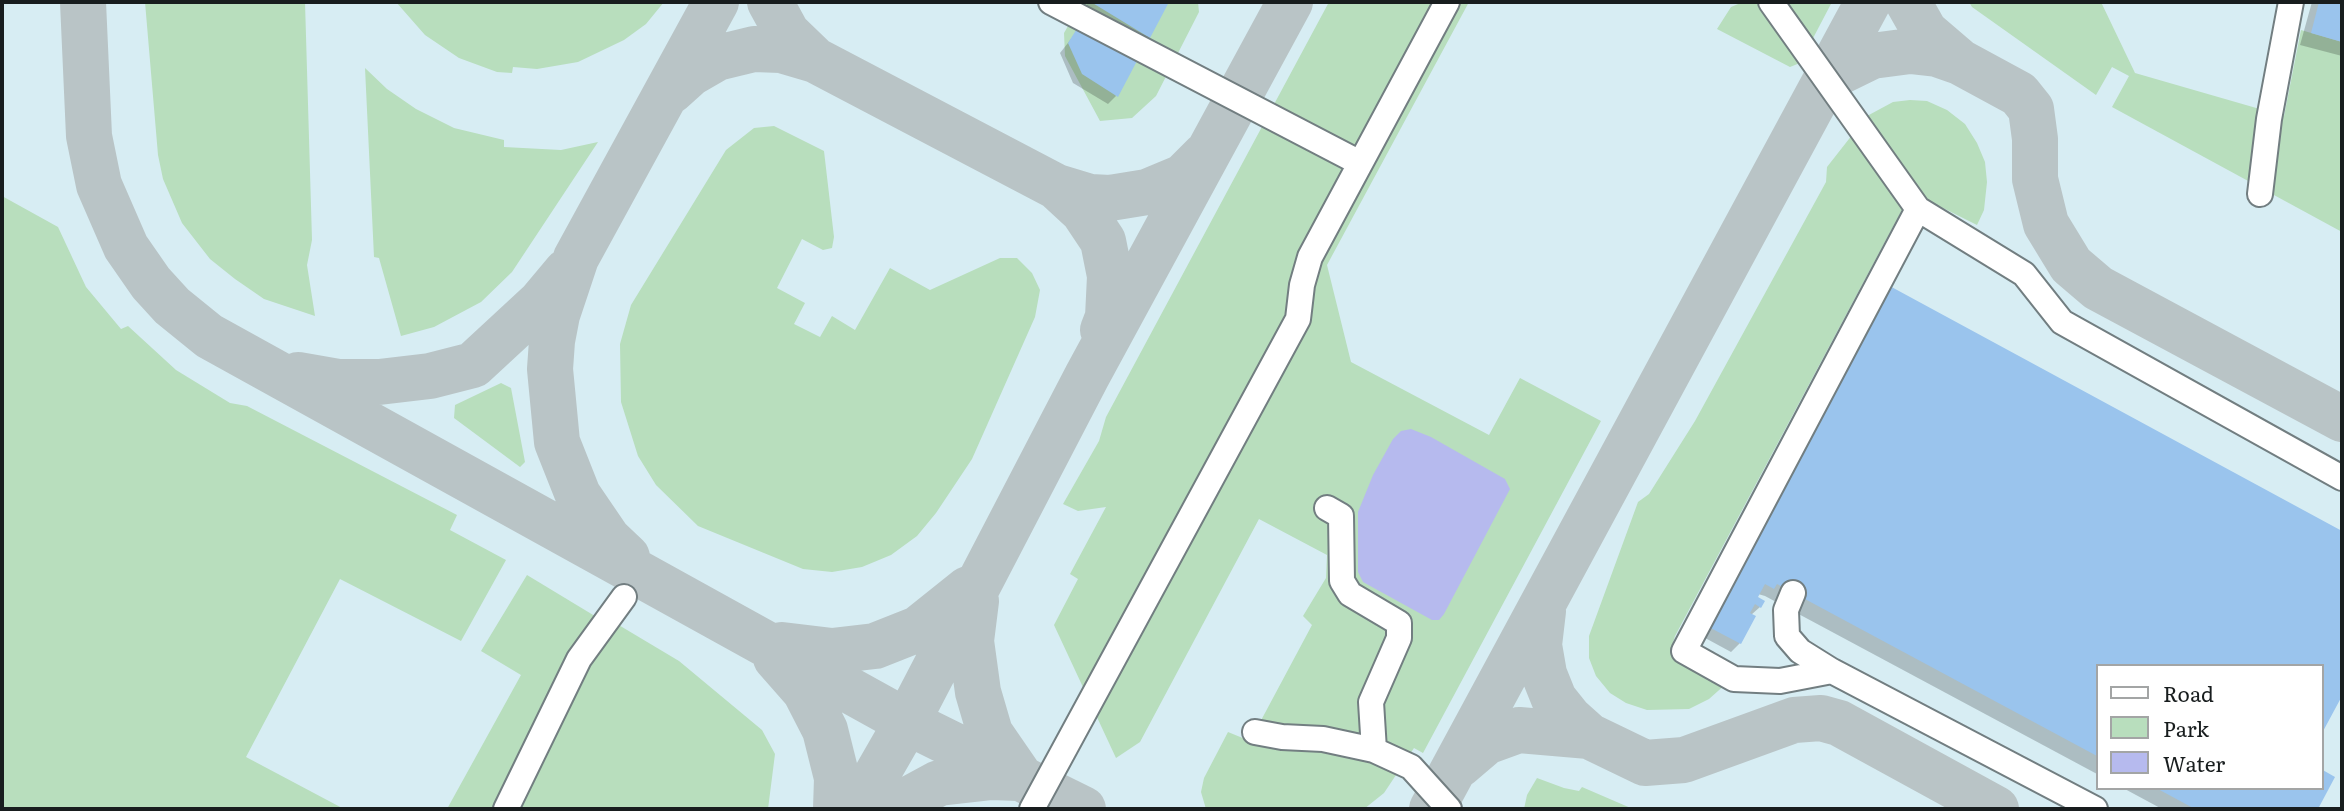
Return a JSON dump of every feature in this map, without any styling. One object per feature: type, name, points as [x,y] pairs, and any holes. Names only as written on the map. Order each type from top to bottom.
[{"type":"lane","points":[[1051,2],[1360,163]]},
{"type":"lane","points":[[1032,809],[1298,319],[1302,285],[1310,257],[1447,2]]},
{"type":"lane","points":[[1771,2],[1918,209],[2024,274],[2062,321],[2342,478]]},
{"type":"lane","points":[[2260,194],[2269,119],[2291,2]]},
{"type":"lane","points":[[1832,671],[1780,681],[1734,679],[1684,651],[1918,209]]},
{"type":"lane","points":[[1327,508],[1341,516],[1342,581],[1350,594],[1399,624],[1399,638],[1371,702],[1374,750]]},
{"type":"lane","points":[[1793,593],[1786,610],[1787,636],[1800,651],[1832,671],[2095,809]]},
{"type":"lane","points":[[506,809],[579,659],[624,597]]},
{"type":"lane","points":[[1255,732],[1282,737],[1323,739],[1374,750],[1411,767],[1449,809]]},
{"type":"shaded area","points":[[2,2],[2342,2],[2342,809],[2,809]]},
{"type":"green space","points":[[145,2],[305,2],[312,240],[307,265],[315,316],[264,299],[235,279],[210,259],[182,223],[163,179],[158,155]]},
{"type":"green space","points":[[396,2],[664,2],[646,24],[624,40],[578,62],[537,69],[513,67],[512,73],[497,72],[459,58],[425,35]]},
{"type":"green space","points":[[1082,2],[1198,2],[1199,12],[1156,96],[1132,118],[1100,121],[1065,56],[1064,33]]},
{"type":"green space","points":[[1329,2],[1469,2],[1327,265],[1351,362],[1489,435],[1520,378],[1601,421],[1423,753],[1414,748],[1384,793],[1364,809],[1206,809],[1201,792],[1204,778],[1228,732],[1250,741],[1312,625],[1303,616],[1326,578],[1327,555],[1259,519],[1140,742],[1116,758],[1054,625],[1078,579],[1070,574],[1106,507],[1078,511],[1063,504],[1099,441],[1106,417]]},
{"type":"green space","points":[[1743,2],[1832,2],[1800,63],[1790,67],[1717,29],[1731,7]]},
{"type":"green space","points":[[1969,2],[2101,2],[2135,73],[2284,116],[2301,30],[2342,42],[2342,232],[2112,107],[2129,76],[2112,67],[2096,95],[1972,7]]},
{"type":"green space","points":[[365,68],[387,89],[416,109],[454,128],[504,140],[504,147],[561,150],[598,142],[512,272],[481,302],[434,327],[401,336],[379,258],[374,257]]},
{"type":"green space","points":[[1927,101],[1947,110],[1965,124],[1977,143],[1985,162],[1987,182],[1984,210],[1977,225],[1929,201],[1904,206],[1675,636],[1672,646],[1678,656],[1727,683],[1709,699],[1689,709],[1647,710],[1626,703],[1610,693],[1596,676],[1589,658],[1589,636],[1638,502],[1649,494],[1695,421],[1826,182],[1827,167],[1867,116],[1893,102]]},
{"type":"green space","points":[[774,126],[824,151],[834,237],[832,248],[823,250],[802,239],[777,288],[805,303],[794,324],[820,337],[832,316],[855,330],[890,268],[930,290],[1000,258],[1017,258],[1032,273],[1040,290],[1035,317],[972,459],[936,513],[917,536],[891,555],[862,567],[832,572],[803,569],[698,526],[656,485],[638,456],[621,402],[620,344],[631,305],[726,150],[754,128]]},
{"type":"green space","points":[[2,196],[58,227],[86,287],[121,329],[128,326],[176,370],[230,403],[247,406],[457,515],[450,530],[506,560],[461,641],[340,579],[246,757],[344,809],[2,809]]},
{"type":"green space","points":[[501,383],[511,388],[525,462],[520,467],[454,418],[455,405]]},
{"type":"green space","points":[[527,575],[613,627],[617,624],[679,661],[762,730],[775,754],[768,809],[447,809],[521,675],[481,651]]},
{"type":"green space","points":[[1537,778],[1579,791],[1582,787],[1633,809],[1524,809],[1527,795]]},
{"type":"water","points":[[1411,429],[1431,437],[1505,479],[1510,489],[1439,620],[1432,620],[1363,582],[1358,572],[1358,512],[1373,475],[1393,439],[1401,431]]},
{"type":"building","points":[[1091,2],[1169,2],[1150,38]]},
{"type":"building","points":[[2319,2],[2342,2],[2342,42],[2311,33]]},
{"type":"building","points":[[1078,27],[1138,59],[1118,97],[1082,74],[1068,43]]},
{"type":"building","points":[[1886,284],[2342,531],[2342,696],[2323,731],[2323,664],[2096,664],[2096,755],[1777,584],[1774,589],[1765,584],[1758,597],[1765,601],[1761,608],[1755,604],[1750,613],[1756,616],[1741,644],[1703,624]]},
{"type":"building","points":[[2323,770],[2335,777],[2318,809],[2195,809],[2160,790],[2323,790]]},
{"type":"taxiway","points":[[83,2],[89,136],[99,185],[126,247],[151,283],[172,306],[209,336],[907,722],[1083,809]]},
{"type":"taxiway","points":[[627,557],[608,539],[578,495],[557,442],[550,369],[552,341],[557,315],[576,258],[716,2]]},
{"type":"taxiway","points":[[770,2],[787,33],[815,60]]},
{"type":"taxiway","points":[[857,809],[907,722],[1087,376],[1290,2]]},
{"type":"taxiway","points":[[1432,809],[1868,2]]},
{"type":"taxiway","points":[[1908,2],[1925,32],[1960,62]]},
{"type":"taxiway","points":[[671,91],[691,73],[717,58],[754,49],[781,50],[815,60],[1057,187],[1090,197],[1110,198],[1147,192],[1183,177],[1205,155]]},
{"type":"taxiway","points":[[1827,78],[1872,56],[1910,51],[1937,54],[1960,62],[2019,94],[2031,109],[2035,139],[2035,179],[2046,224],[2071,265],[2098,288],[2342,419]]},
{"type":"taxiway","points":[[1057,187],[1083,211],[1103,241],[1110,276],[1108,317],[1103,330]]},
{"type":"taxiway","points":[[298,375],[338,382],[379,382],[430,376],[473,365],[540,303],[566,272]]},
{"type":"taxiway","points":[[782,645],[832,651],[875,646],[918,629],[968,589]]},
{"type":"taxiway","points":[[976,601],[971,641],[978,692],[990,733],[1021,778]]},
{"type":"taxiway","points":[[1543,611],[1539,645],[1544,674],[1554,699],[1570,719],[1589,736],[1645,763],[1684,760],[1794,720],[1821,718],[1839,723],[1996,809]]},
{"type":"taxiway","points":[[776,658],[805,691],[825,730],[837,778],[836,809]]},
{"type":"taxiway","points":[[1459,765],[1486,742],[1519,730],[1589,736]]},
{"type":"taxiway","points":[[891,809],[939,783],[992,777],[1018,778]]}]
